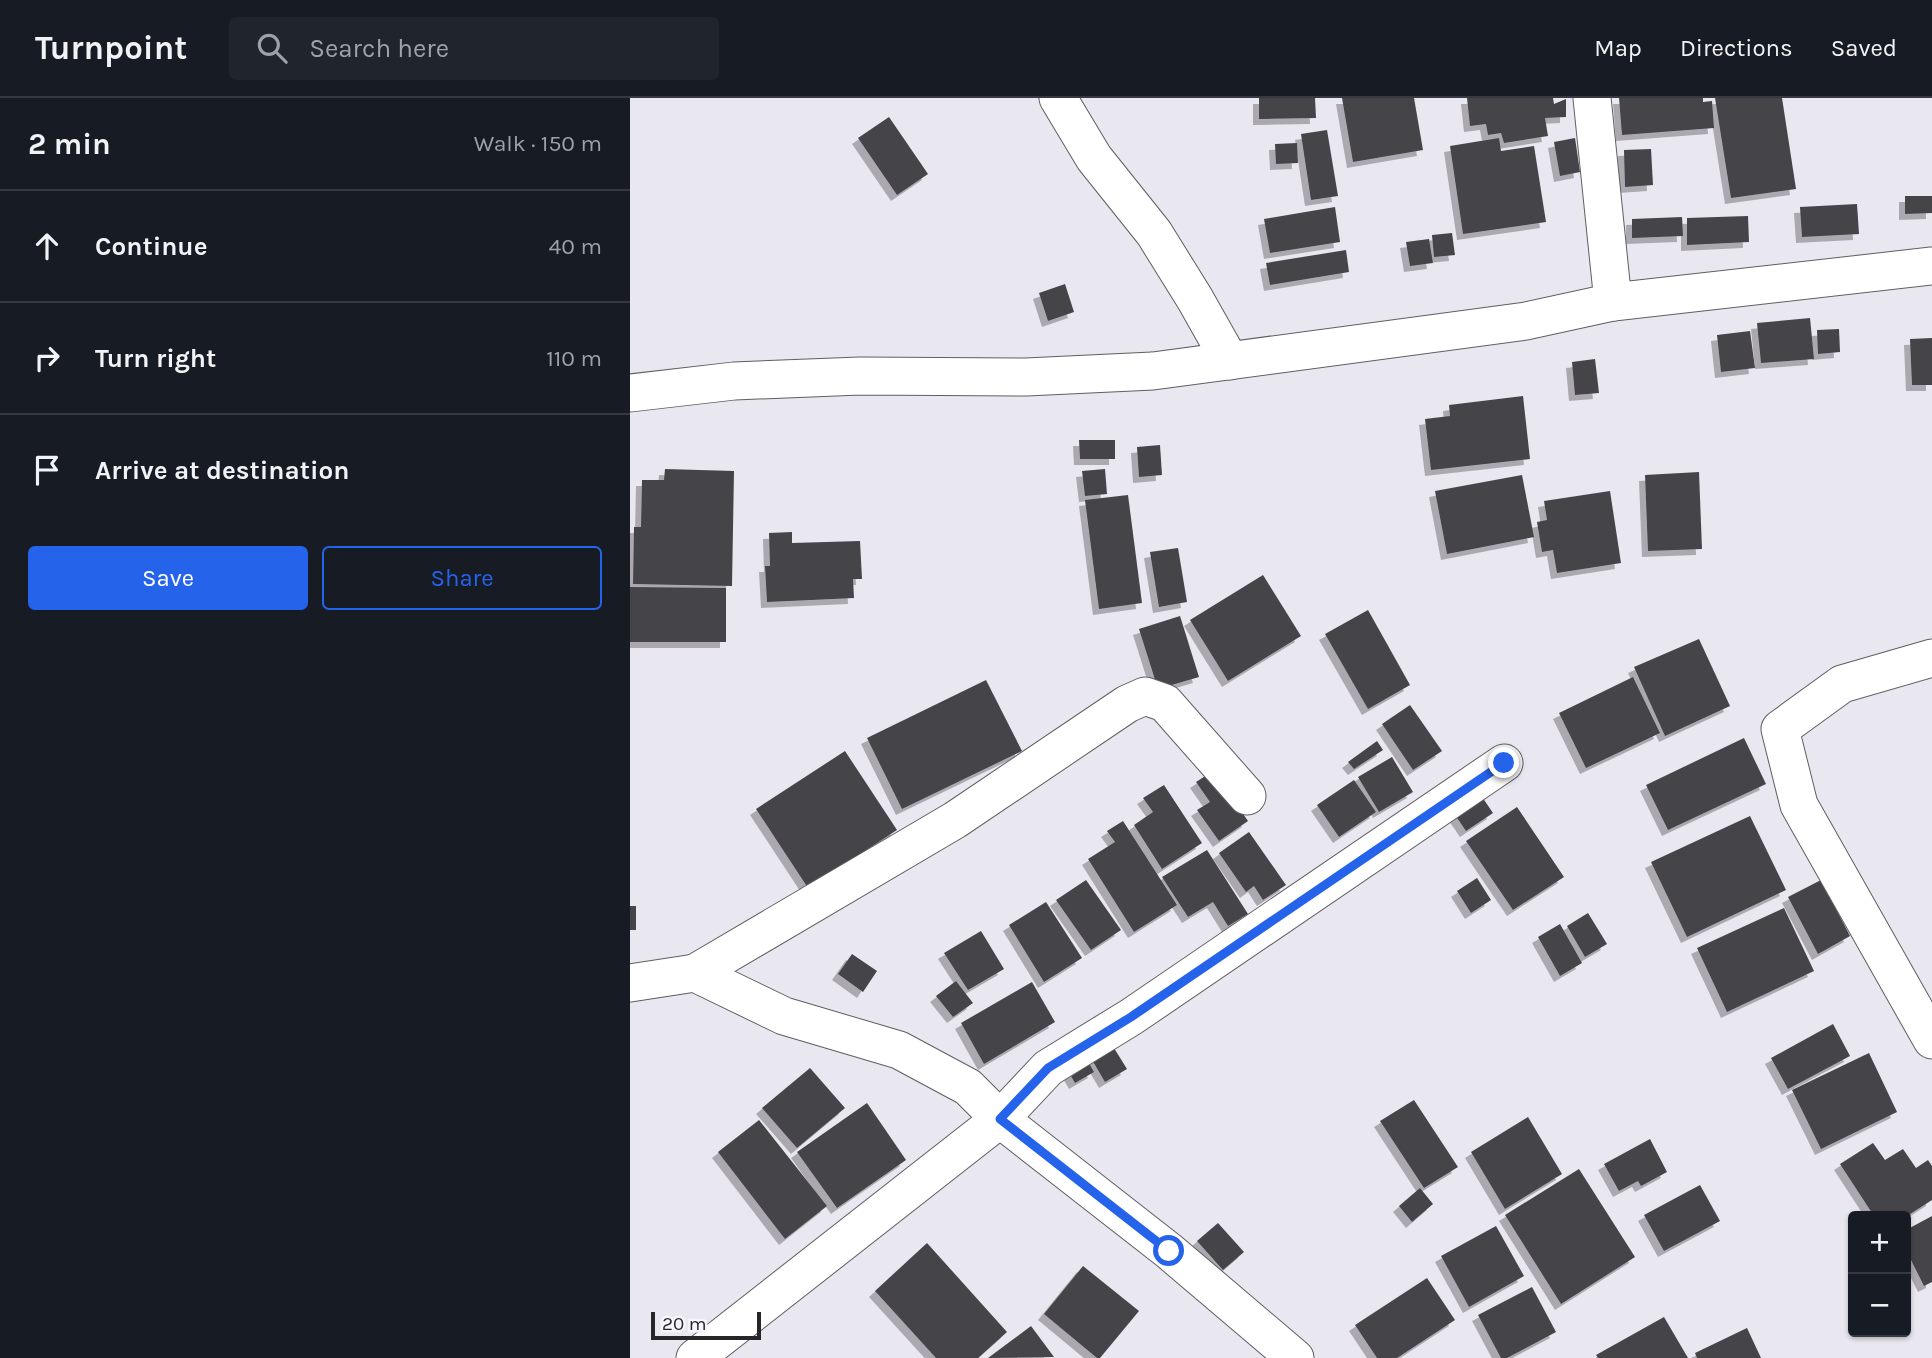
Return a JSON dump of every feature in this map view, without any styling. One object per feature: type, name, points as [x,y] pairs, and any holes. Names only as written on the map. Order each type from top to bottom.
[{"type":"street","points":[[1058,98],[1094,158],[1154,233],[1230,361]]},
{"type":"street","points":[[1592,98],[1613,302]]},
{"type":"street","points":[[630,393],[734,381],[860,376],[1026,377],[1153,371],[1526,321],[1613,302],[1932,266]]},
{"type":"street","points":[[1932,658],[1842,684],[1780,729],[1799,805],[1932,1040]]},
{"type":"street","points":[[630,983],[695,973],[955,820],[1127,704],[1145,696],[1166,704],[1247,796]]},
{"type":"street","points":[[695,1358],[1000,1119],[1048,1068],[1131,1017],[1504,763]]},
{"type":"street","points":[[695,973],[785,1016],[899,1049],[968,1087],[1000,1119],[1169,1251],[1295,1358]]},
{"type":"building","points":[[1259,98],[1315,98],[1316,118],[1259,119]]},
{"type":"building","points":[[1342,98],[1414,98],[1423,150],[1353,162]]},
{"type":"building","points":[[1467,98],[1553,98],[1554,104],[1566,99],[1566,117],[1545,118],[1548,136],[1504,143],[1501,133],[1488,135],[1486,124],[1470,126]]},
{"type":"building","points":[[1619,98],[1703,98],[1703,102],[1712,101],[1714,128],[1622,135]]},
{"type":"building","points":[[1715,98],[1782,98],[1796,189],[1731,198]]},
{"type":"building","points":[[889,117],[928,174],[897,195],[858,138]]},
{"type":"building","points":[[1327,130],[1338,196],[1311,200],[1301,134]]},
{"type":"building","points":[[1499,138],[1501,151],[1534,146],[1546,222],[1463,234],[1450,146]]},
{"type":"building","points":[[1575,138],[1580,172],[1560,176],[1554,142]]},
{"type":"building","points":[[1297,143],[1298,163],[1276,164],[1275,144]]},
{"type":"building","points":[[1651,149],[1653,185],[1625,187],[1624,150]]},
{"type":"building","points":[[1905,196],[1932,196],[1932,213],[1905,214]]},
{"type":"building","points":[[1857,204],[1859,234],[1802,237],[1800,207]]},
{"type":"building","points":[[1335,207],[1340,242],[1270,253],[1264,219]]},
{"type":"building","points":[[1748,216],[1749,242],[1687,245],[1687,218]]},
{"type":"building","points":[[1682,217],[1683,236],[1632,238],[1632,219]]},
{"type":"building","points":[[1452,233],[1455,255],[1434,257],[1432,235]]},
{"type":"building","points":[[1429,239],[1433,263],[1410,266],[1406,242]]},
{"type":"building","points":[[1346,250],[1349,272],[1270,285],[1266,263]]},
{"type":"building","points":[[1065,284],[1074,312],[1048,321],[1039,293]]},
{"type":"building","points":[[1810,318],[1814,359],[1761,363],[1757,323]]},
{"type":"building","points":[[1839,329],[1840,352],[1818,354],[1817,330]]},
{"type":"building","points":[[1750,331],[1755,368],[1721,372],[1717,335]]},
{"type":"building","points":[[1932,338],[1932,385],[1912,385],[1910,339]]},
{"type":"building","points":[[1595,359],[1599,393],[1575,395],[1572,362]]},
{"type":"building","points":[[1523,396],[1530,459],[1431,470],[1425,419],[1450,416],[1449,405]]},
{"type":"building","points":[[1079,440],[1115,440],[1115,459],[1080,459]]},
{"type":"building","points":[[1160,445],[1162,475],[1139,477],[1137,447]]},
{"type":"building","points":[[665,469],[734,471],[732,586],[633,584],[634,527],[641,527],[642,480],[664,480]]},
{"type":"building","points":[[1105,469],[1107,494],[1085,496],[1082,471]]},
{"type":"building","points":[[1699,472],[1702,549],[1648,551],[1645,475]]},
{"type":"building","points":[[1522,475],[1534,537],[1447,554],[1435,491]]},
{"type":"building","points":[[1610,491],[1621,563],[1557,573],[1553,550],[1542,552],[1537,522],[1547,520],[1544,501]]},
{"type":"building","points":[[1128,495],[1142,603],[1099,609],[1085,500]]},
{"type":"building","points":[[792,532],[792,543],[860,541],[862,579],[853,579],[854,598],[767,602],[765,566],[770,566],[769,533]]},
{"type":"building","points":[[1178,548],[1187,602],[1159,607],[1150,552]]},
{"type":"building","points":[[1263,575],[1301,636],[1228,681],[1190,620]]},
{"type":"building","points":[[630,587],[726,588],[726,642],[630,642]]},
{"type":"building","points":[[1368,610],[1410,685],[1368,709],[1325,634]]},
{"type":"building","points":[[1180,616],[1199,677],[1158,689],[1139,629]]},
{"type":"building","points":[[1699,639],[1730,706],[1665,736],[1634,667]]},
{"type":"building","points":[[1633,677],[1660,733],[1586,768],[1559,713]]},
{"type":"building","points":[[986,680],[1022,751],[902,809],[867,738]]},
{"type":"building","points":[[1410,705],[1442,751],[1413,770],[1382,724]]},
{"type":"building","points":[[1744,738],[1766,784],[1668,830],[1646,785]]},
{"type":"building","points":[[1377,741],[1383,750],[1354,769],[1348,762]]},
{"type":"building","points":[[845,751],[897,830],[808,888],[756,809]]},
{"type":"building","points":[[1392,757],[1413,792],[1379,812],[1358,777]]},
{"type":"building","points":[[1213,771],[1248,821],[1219,841],[1197,810],[1210,802],[1196,782]]},
{"type":"building","points":[[1354,780],[1376,812],[1339,837],[1317,805]]},
{"type":"building","points":[[1164,785],[1202,843],[1162,869],[1134,825],[1153,812],[1143,798]]},
{"type":"building","points":[[1478,791],[1493,813],[1466,831],[1451,809]]},
{"type":"building","points":[[1517,807],[1564,877],[1513,910],[1466,841]]},
{"type":"building","points":[[1750,816],[1786,890],[1687,937],[1651,862]]},
{"type":"building","points":[[1123,821],[1177,905],[1134,932],[1088,859],[1115,842],[1107,831]]},
{"type":"building","points":[[1249,832],[1286,885],[1263,900],[1254,886],[1246,892],[1219,853]]},
{"type":"building","points":[[1207,850],[1248,914],[1228,926],[1213,902],[1188,917],[1162,877]]},
{"type":"building","points":[[1477,878],[1491,900],[1471,913],[1457,891]]},
{"type":"building","points":[[1086,880],[1121,930],[1091,950],[1056,900]]},
{"type":"building","points":[[1821,880],[1850,936],[1818,954],[1788,897]]},
{"type":"building","points":[[1046,902],[1082,958],[1044,982],[1009,925]]},
{"type":"building","points":[[630,906],[636,906],[636,930],[630,930]]},
{"type":"building","points":[[1784,908],[1814,971],[1727,1012],[1697,948]]},
{"type":"building","points":[[1588,913],[1607,944],[1585,957],[1567,926]]},
{"type":"building","points":[[1560,924],[1582,963],[1560,976],[1538,937]]},
{"type":"building","points":[[981,931],[1004,969],[968,990],[944,953]]},
{"type":"building","points":[[852,954],[877,971],[863,992],[838,974]]},
{"type":"building","points":[[956,981],[973,1003],[953,1017],[936,996]]},
{"type":"building","points":[[1032,982],[1055,1022],[984,1064],[961,1023]]},
{"type":"building","points":[[1833,1024],[1850,1056],[1788,1089],[1771,1058]]},
{"type":"building","points":[[1109,1040],[1127,1069],[1105,1082],[1088,1053]]},
{"type":"building","points":[[1082,1051],[1094,1072],[1075,1083],[1063,1062]]},
{"type":"building","points":[[1869,1053],[1897,1112],[1821,1149],[1792,1090]]},
{"type":"building","points":[[810,1068],[845,1108],[797,1148],[762,1108]]},
{"type":"building","points":[[1414,1100],[1458,1167],[1424,1188],[1380,1121]]},
{"type":"building","points":[[867,1103],[906,1160],[837,1208],[797,1152]]},
{"type":"building","points":[[1528,1117],[1562,1174],[1505,1209],[1471,1152]]},
{"type":"building","points":[[759,1120],[827,1206],[785,1239],[718,1152]]},
{"type":"building","points":[[1650,1139],[1667,1172],[1641,1186],[1638,1181],[1619,1191],[1604,1164]]},
{"type":"building","points":[[1873,1143],[1885,1160],[1903,1149],[1916,1168],[1928,1160],[1932,1166],[1932,1200],[1911,1213],[1911,1211],[1871,1211],[1840,1164]]},
{"type":"building","points":[[1579,1169],[1635,1257],[1561,1304],[1505,1215]]},
{"type":"building","points":[[1700,1185],[1720,1221],[1664,1251],[1644,1215]]},
{"type":"building","points":[[1420,1188],[1433,1204],[1412,1222],[1399,1206]]},
{"type":"building","points":[[1932,1216],[1932,1282],[1924,1286],[1911,1260],[1911,1227]]},
{"type":"building","points":[[1218,1223],[1244,1252],[1223,1270],[1197,1241]]},
{"type":"building","points":[[1496,1226],[1524,1276],[1469,1307],[1441,1256]]},
{"type":"building","points":[[927,1243],[1007,1332],[978,1358],[936,1358],[875,1291]]},
{"type":"building","points":[[1083,1266],[1139,1311],[1100,1358],[1044,1314]]},
{"type":"building","points":[[1427,1278],[1455,1320],[1397,1358],[1377,1358],[1355,1325]]},
{"type":"building","points":[[1532,1287],[1556,1332],[1507,1358],[1501,1358],[1478,1315]]},
{"type":"building","points":[[1664,1317],[1688,1358],[1598,1358],[1596,1355]]},
{"type":"building","points":[[1031,1326],[1054,1357],[988,1358]]},
{"type":"building","points":[[1747,1328],[1761,1358],[1697,1358],[1695,1353]]},
{"type":"route","points":[[1169,1251],[1000,1119],[1048,1068],[1131,1017],[1504,763]]}]
